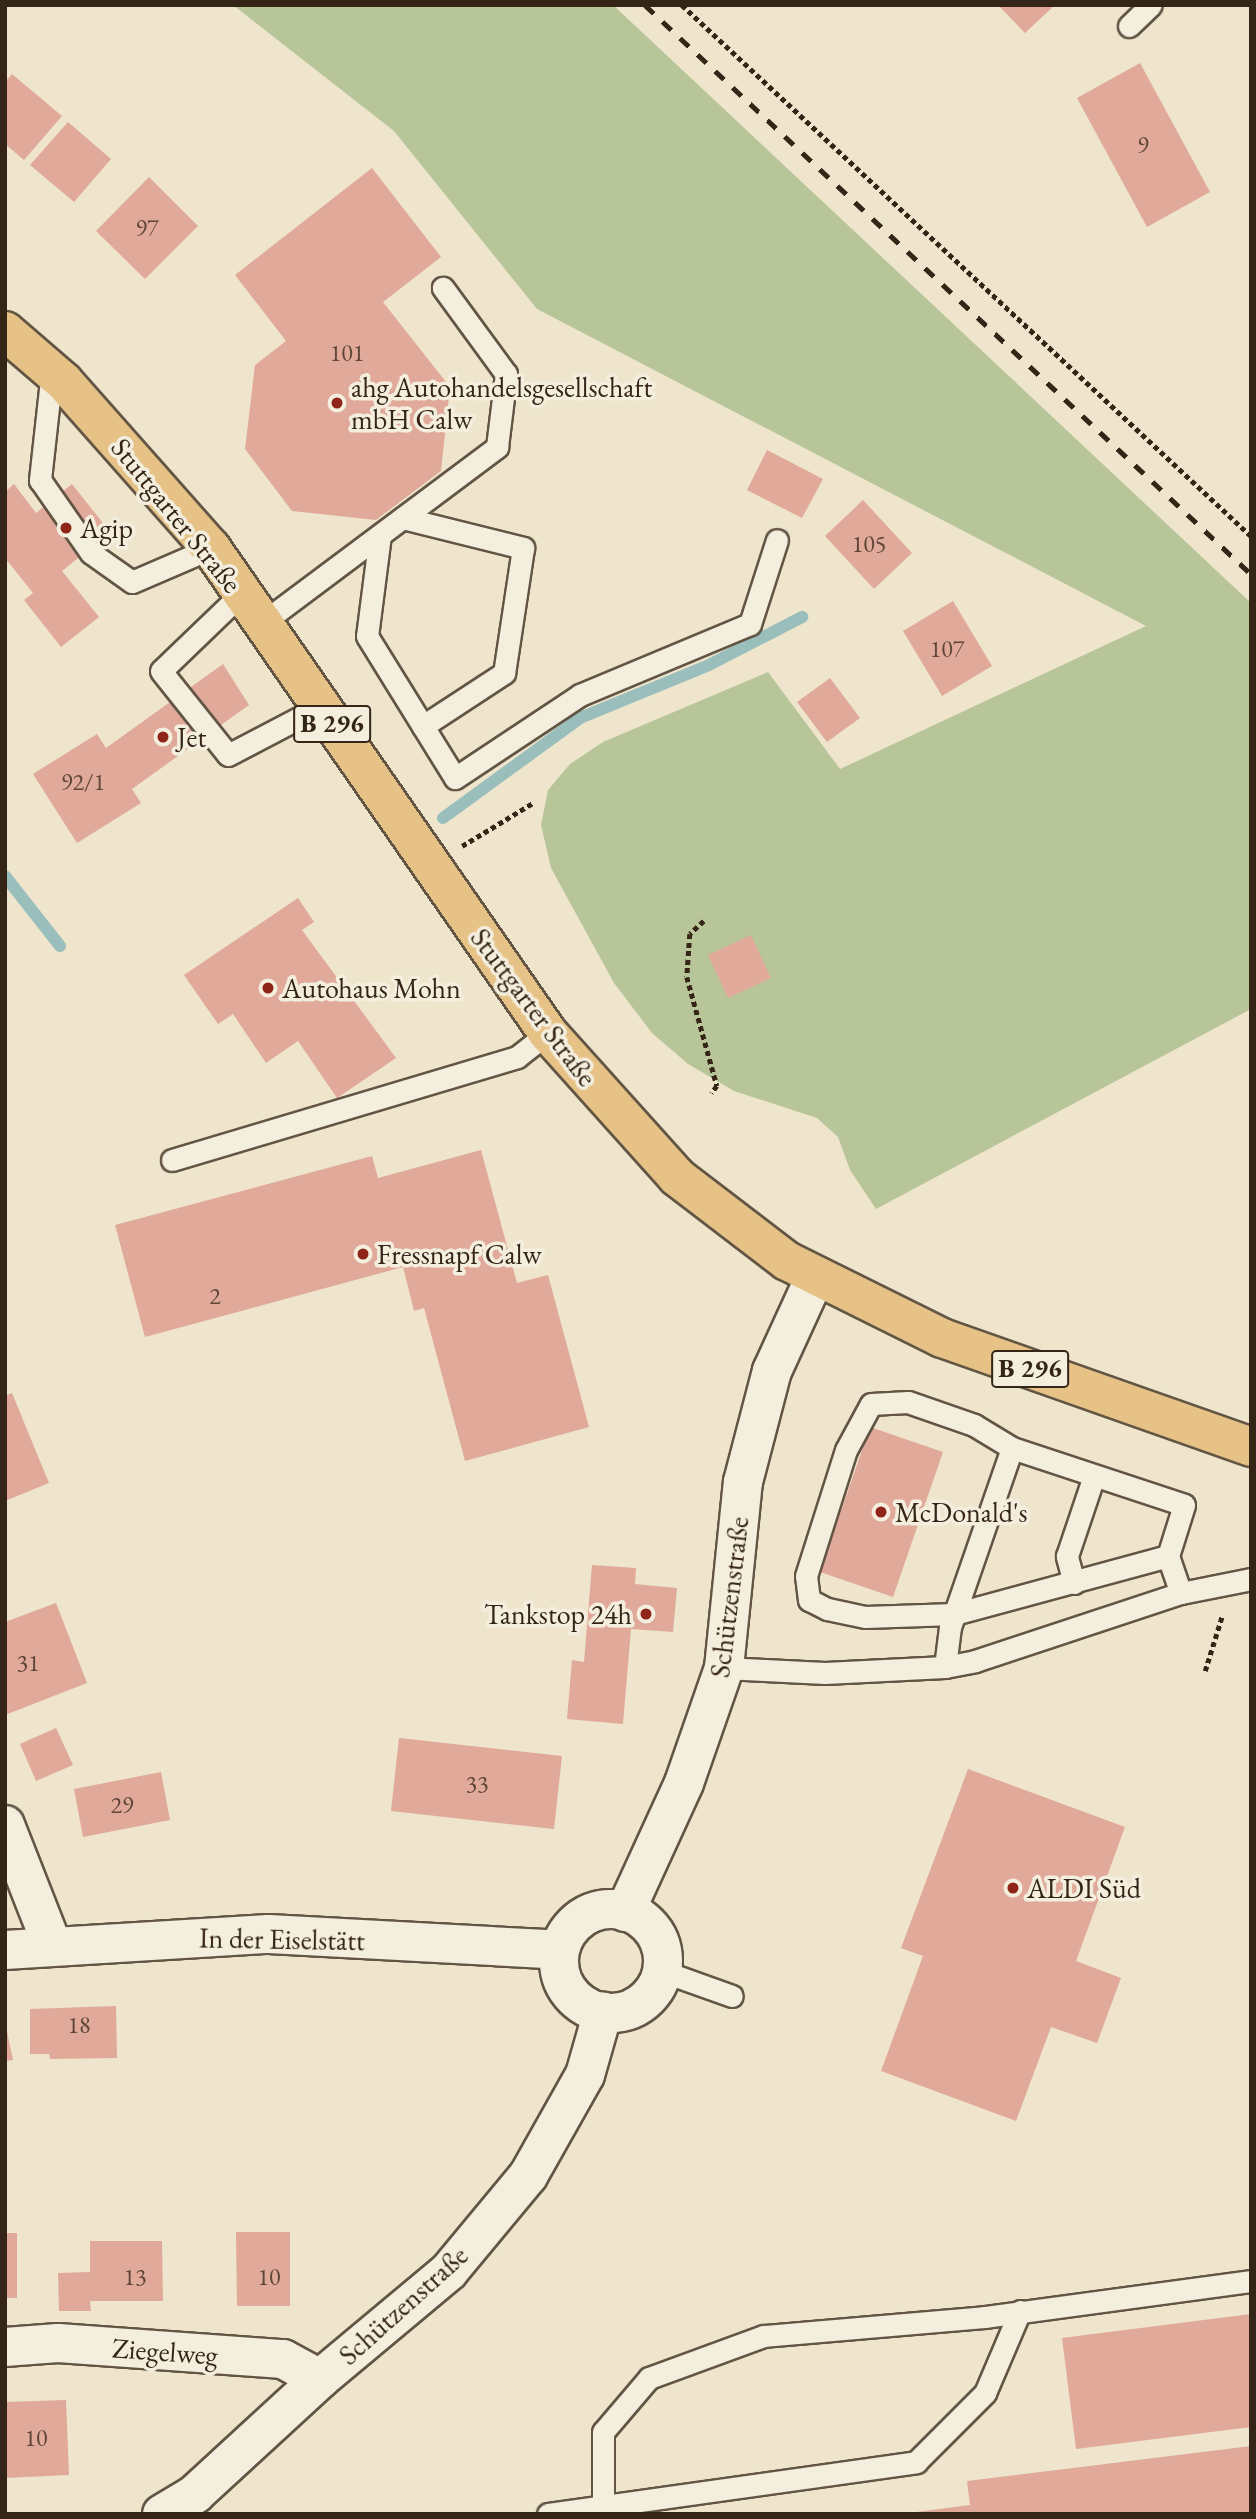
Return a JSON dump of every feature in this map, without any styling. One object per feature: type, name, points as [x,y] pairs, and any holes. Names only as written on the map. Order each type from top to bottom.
[{"type":"main road","name":"Stuttgarter Straße","points":[[5,331],[52,371],[211,548],[548,1033],[677,1177],[815,1277],[942,1338],[1251,1447]]},
{"type":"street","name":"Schützenstraße","points":[[625,1912],[684,1783],[724,1668],[743,1482],[772,1371],[815,1277]]},
{"type":"street","points":[[5,1825],[52,1945]]},
{"type":"street","points":[[608,1910],[625,1912],[650,1927],[659,1941],[662,1971],[652,1992],[634,2008],[603,2012],[573,1998],[559,1967],[560,1951],[577,1922],[608,1910]]},
{"type":"street","name":"In der Eiselstätt","points":[[5,1950],[52,1945],[269,1934],[560,1951]]},
{"type":"street","name":"Schützenstraße","points":[[162,2514],[195,2494],[320,2379],[449,2271],[528,2176],[585,2075],[603,2012]]},
{"type":"street","name":"Ziegelweg","points":[[5,2347],[58,2343],[283,2359],[320,2379]]},
{"type":"lane","points":[[1129,26],[1151,5]]},
{"type":"lane","points":[[320,707],[228,755],[161,671],[252,608],[380,535],[497,447],[506,374],[443,288]]},
{"type":"lane","points":[[52,371],[40,480],[91,553],[131,582],[211,548]]},
{"type":"lane","points":[[402,518],[523,548],[504,673],[423,726]]},
{"type":"lane","points":[[380,535],[368,636],[454,778],[580,695],[750,624],[777,540]]},
{"type":"lane","points":[[172,1160],[517,1058],[548,1033]]},
{"type":"lane","points":[[1168,1556],[954,1614],[865,1617],[827,1609],[809,1600],[806,1576],[846,1450],[871,1404],[908,1402],[974,1425],[1012,1448],[1184,1505],[1168,1556],[1181,1593]]},
{"type":"lane","points":[[945,1667],[954,1614],[1012,1448]]},
{"type":"lane","points":[[1074,1583],[1067,1556],[1094,1476]]},
{"type":"lane","points":[[724,1668],[825,1673],[945,1667],[975,1661],[1181,1593],[1251,1579]]},
{"type":"lane","points":[[662,1971],[732,1996]]},
{"type":"lane","points":[[603,2506],[603,2432],[649,2378],[764,2336],[1020,2311],[1251,2281]]},
{"type":"lane","points":[[548,2514],[916,2462],[985,2393],[1020,2311]]},
{"type":"path","points":[[682,5],[1251,536]]},
{"type":"path","points":[[461,847],[533,803]]},
{"type":"path","points":[[704,921],[690,933],[687,977],[717,1086],[712,1093]]},
{"type":"path","points":[[1205,1671],[1222,1625],[1221,1583]]},
{"type":"green space","points":[[233,5],[613,5],[1251,603],[1251,1009],[876,1209],[850,1170],[838,1137],[817,1118],[734,1091],[688,1064],[652,1033],[614,983],[551,868],[541,825],[548,790],[570,764],[603,742],[768,672],[840,769],[1146,626],[537,309],[394,131]]},
{"type":"building","points":[[998,5],[1055,5],[1025,33]]},
{"type":"building","points":[[1140,63],[1210,192],[1147,227],[1077,98]]},
{"type":"building","points":[[12,74],[62,116],[24,160],[5,144],[5,82]]},
{"type":"building","points":[[68,122],[111,159],[74,202],[30,165]]},
{"type":"building","points":[[372,168],[441,257],[383,302],[450,387],[441,471],[376,520],[292,511],[245,449],[255,365],[286,341],[235,275]]},
{"type":"building","points":[[149,177],[198,226],[145,279],[96,231]]},
{"type":"building","points":[[767,450],[823,479],[802,518],[747,490]]},
{"type":"building","points":[[14,484],[36,513],[72,484],[110,532],[62,571],[99,617],[61,647],[24,600],[33,593],[5,558],[5,492]]},
{"type":"building","points":[[863,500],[912,553],[874,589],[825,536]]},
{"type":"building","points":[[953,601],[992,666],[942,696],[903,631]]},
{"type":"building","points":[[223,664],[249,705],[132,789],[141,803],[77,843],[33,774],[97,734],[106,748]]},
{"type":"building","points":[[830,678],[860,718],[827,742],[797,702]]},
{"type":"building","name":"Autohaus Mohn","points":[[298,898],[314,922],[302,930],[396,1058],[337,1098],[298,1041],[266,1063],[233,1014],[218,1024],[184,975]]},
{"type":"building","points":[[751,935],[771,978],[728,998],[708,955]]},
{"type":"building","points":[[481,1150],[517,1283],[548,1275],[589,1427],[465,1461],[424,1308],[414,1311],[403,1267],[145,1337],[115,1225],[372,1156],[378,1178]]},
{"type":"building","points":[[12,1393],[49,1483],[5,1501],[5,1396]]},
{"type":"building","name":"McDonald's","points":[[870,1427],[943,1452],[893,1597],[820,1572]]},
{"type":"building","points":[[592,1565],[636,1568],[635,1584],[677,1588],[673,1632],[631,1629],[623,1724],[567,1719],[572,1660],[584,1662]]},
{"type":"building","points":[[56,1603],[87,1683],[5,1715],[5,1622]]},
{"type":"building","points":[[56,1728],[73,1765],[36,1781],[20,1744]]},
{"type":"building","points":[[399,1738],[562,1756],[554,1829],[391,1811]]},
{"type":"building","name":"ALDI Süd","points":[[968,1769],[1125,1827],[1076,1961],[1121,1978],[1097,2043],[1051,2027],[1016,2121],[881,2071],[923,1956],[901,1948]]},
{"type":"building","points":[[161,1772],[170,1820],[83,1837],[74,1789]]},
{"type":"building","points":[[116,2006],[117,2058],[50,2059],[49,2054],[30,2054],[30,2009]]},
{"type":"building","points":[[5,2022],[13,2060],[5,2061]]},
{"type":"building","points":[[236,2232],[290,2232],[290,2306],[237,2306]]},
{"type":"building","points":[[5,2233],[17,2233],[17,2298],[5,2298]]},
{"type":"building","points":[[90,2241],[162,2241],[163,2301],[90,2301],[91,2311],[59,2311],[58,2273],[90,2272]]},
{"type":"building","points":[[1251,2314],[1251,2427],[1076,2449],[1062,2338]]},
{"type":"building","points":[[66,2400],[69,2475],[5,2478],[5,2402]]},
{"type":"building","points":[[1251,2446],[1251,2514],[901,2514],[970,2505],[967,2481]]},
{"type":"waterway","points":[[443,818],[580,718],[709,665],[802,617]]},
{"type":"waterway","points":[[5,876],[60,946]]},
{"type":"railway","points":[[645,5],[1251,574]]},
{"type":"place","name":"ahg Autohandelsgesellschaft mbH Calw","points":[[337,403]]},
{"type":"place","name":"Agip","points":[[66,528]]},
{"type":"place","name":"Jet","points":[[163,737]]},
{"type":"place","name":"Autohaus Mohn","points":[[268,988]]},
{"type":"place","name":"Fressnapf Calw","points":[[363,1254]]},
{"type":"place","name":"McDonald's","points":[[881,1512]]},
{"type":"place","name":"Tankstop 24h","points":[[646,1614]]},
{"type":"place","name":"ALDI Süd","points":[[1013,1888]]}]
